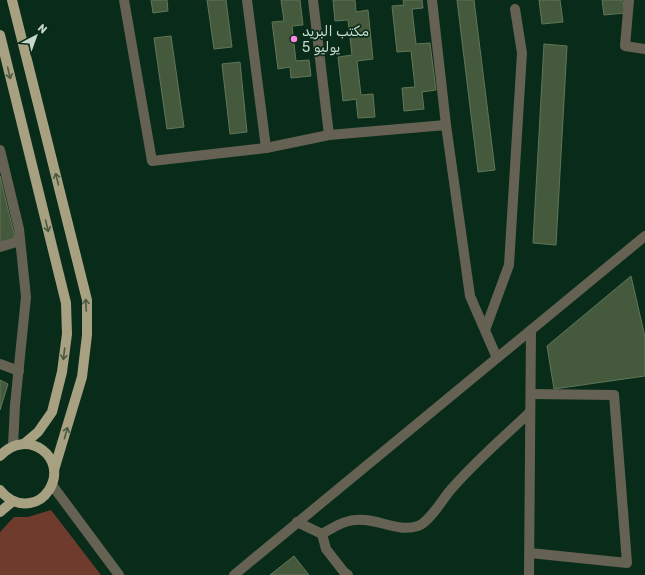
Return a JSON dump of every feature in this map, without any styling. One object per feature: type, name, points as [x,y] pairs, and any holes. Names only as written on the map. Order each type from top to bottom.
[{"type":"main road","points":[[12,0],[87,300],[87,335],[82,377],[54,470]]},
{"type":"main road","points":[[0,35],[66,303],[67,334],[62,372],[52,412],[38,432],[25,444]]},
{"type":"main road","points":[[0,456],[5,450],[13,446],[25,444],[33,445],[41,448],[47,454],[52,461],[54,470],[52,486],[40,499],[27,503],[13,501],[6,497],[0,490]]},
{"type":"main road","points":[[0,512],[13,501]]},
{"type":"street","points":[[124,0],[152,161],[266,148],[329,135],[446,125]]},
{"type":"street","points":[[247,0],[266,148]]},
{"type":"street","points":[[313,0],[329,135]]},
{"type":"street","points":[[432,0],[446,125],[470,296],[497,358]]},
{"type":"street","points":[[630,0],[625,46],[645,49]]},
{"type":"street","points":[[484,330],[509,265],[522,53],[515,9]]},
{"type":"street","points":[[0,150],[19,230],[26,297],[15,405],[13,446]]},
{"type":"street","points":[[234,575],[645,236]]},
{"type":"street","points":[[0,247],[20,241]]},
{"type":"street","points":[[529,575],[531,330]]},
{"type":"street","points":[[0,364],[19,371]]},
{"type":"street","points":[[530,553],[627,563],[614,395],[531,394]]},
{"type":"street","points":[[322,534],[339,525],[356,519],[378,522],[398,528],[420,526],[458,481],[530,412]]},
{"type":"street","points":[[52,486],[119,575]]},
{"type":"street","points":[[297,522],[322,534],[326,549],[344,574]]},
{"type":"shaded area","points":[[51,510],[101,575],[0,575],[0,532],[14,517],[28,517]]},
{"type":"building","points":[[151,0],[167,0],[168,11],[153,13]]},
{"type":"building","points":[[207,0],[226,0],[232,47],[214,49]]},
{"type":"building","points":[[281,0],[300,0],[303,25],[292,26],[296,61],[309,60],[311,76],[291,78],[290,67],[278,69],[272,22],[284,21]]},
{"type":"building","points":[[333,0],[355,0],[356,12],[368,10],[373,59],[357,61],[361,95],[373,94],[375,117],[358,118],[356,99],[343,101],[338,57],[352,55],[348,20],[335,21]]},
{"type":"building","points":[[403,0],[422,0],[423,8],[412,9],[416,44],[430,43],[436,90],[422,92],[424,109],[404,111],[402,88],[415,87],[411,51],[397,52],[392,6],[404,5]]},
{"type":"building","points":[[457,0],[474,0],[495,170],[478,172]]},
{"type":"building","points":[[539,0],[560,0],[563,22],[542,24]]},
{"type":"building","points":[[602,0],[623,0],[625,13],[604,15]]},
{"type":"building","points":[[171,36],[184,127],[167,129],[154,38]]},
{"type":"building","points":[[544,44],[567,46],[556,245],[533,243]]},
{"type":"building","points":[[240,62],[247,132],[230,134],[222,64]]},
{"type":"building","points":[[0,176],[15,238],[0,243]]},
{"type":"building","points":[[631,276],[645,337],[645,376],[554,389],[547,346]]},
{"type":"building","points":[[0,380],[8,384],[0,410]]},
{"type":"building","points":[[294,556],[309,575],[270,575]]},
{"type":"place","name":"مكتب البريد 5 يوليو","points":[[294,39]]}]
